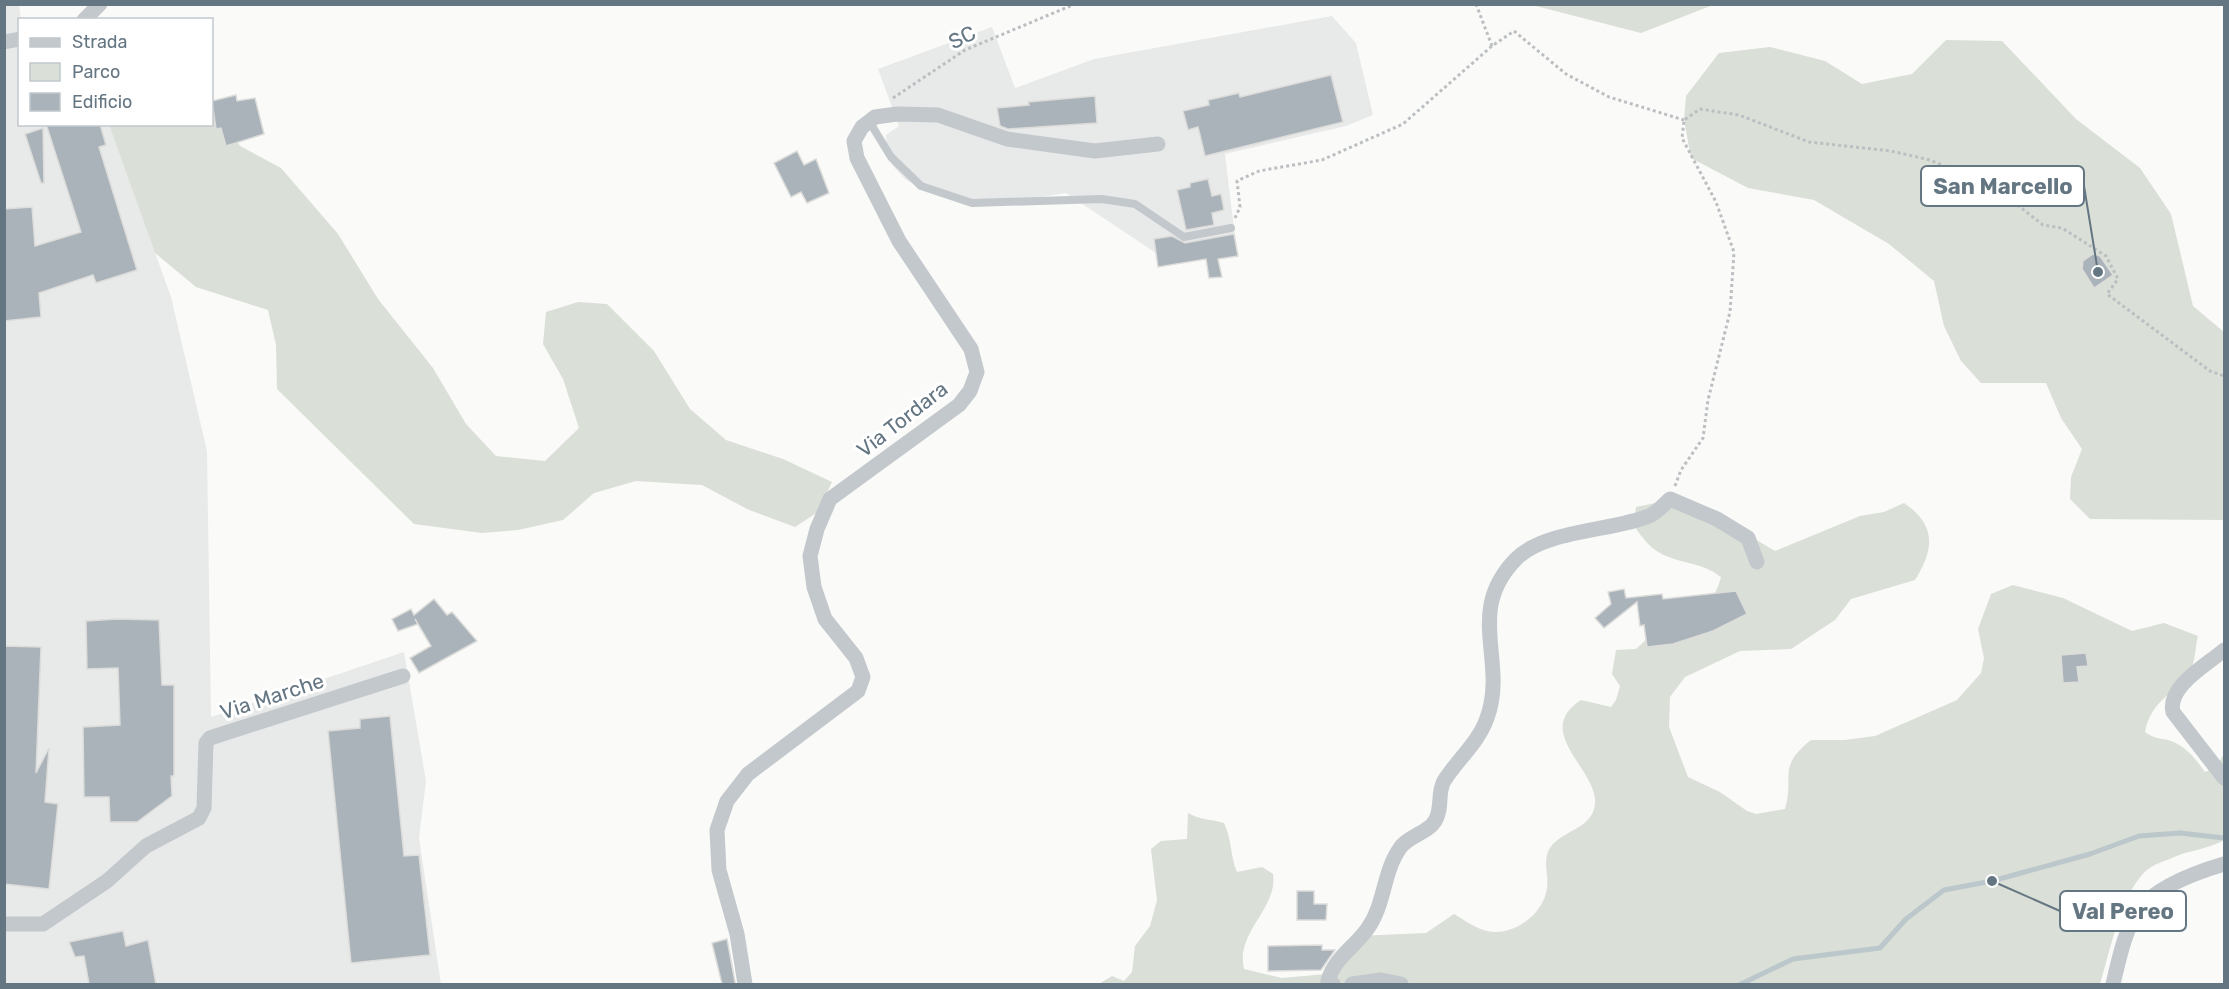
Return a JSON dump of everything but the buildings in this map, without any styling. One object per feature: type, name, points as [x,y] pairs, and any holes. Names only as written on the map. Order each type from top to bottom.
[{"type":"street","points":[[86,18],[100,4]]},
{"type":"street","points":[[872,119],[897,114],[938,115],[1007,140],[1095,151],[1158,144]]},
{"type":"street","name":"Via Tordara","points":[[745,984],[737,934],[718,870],[717,830],[727,801],[748,774],[858,691],[863,677],[856,658],[825,619],[814,587],[810,556],[817,529],[830,499],[959,405],[970,391],[977,372],[971,349],[899,241],[857,158],[855,141],[862,127],[872,119]]},
{"type":"street","points":[[1333,984],[1328,981],[1332,969],[1368,928],[1377,911],[1389,867],[1401,846],[1434,823],[1440,810],[1442,784],[1479,734],[1488,717],[1492,685],[1488,610],[1499,579],[1518,556],[1553,539],[1651,516],[1670,499],[1717,519],[1748,538],[1757,562]]},
{"type":"street","points":[[2224,650],[2176,690],[2171,703],[2173,712],[2224,778]]},
{"type":"street","name":"Via Marche","points":[[4,924],[43,924],[106,881],[146,846],[199,818],[204,808],[206,743],[210,738],[403,676]]},
{"type":"street","points":[[2113,984],[2127,932],[2140,909],[2169,886],[2196,872],[2224,864]]},
{"type":"street","points":[[1352,984],[1382,980],[1401,984]]},
{"type":"lane","points":[[872,119],[891,157],[921,186],[972,203],[1102,199],[1135,204],[1184,237],[1231,228]]},
{"type":"path","name":"SC","points":[[872,119],[893,97],[965,50],[1075,4]]},
{"type":"path","points":[[1476,4],[1492,46]]},
{"type":"path","points":[[1231,228],[1240,207],[1237,181],[1259,171],[1322,160],[1402,124],[1492,46],[1514,32],[1566,74],[1609,97],[1684,120]]},
{"type":"path","points":[[1670,499],[1681,470],[1703,438],[1708,400],[1730,312],[1734,252],[1716,202],[1682,138],[1684,120],[1700,109],[1739,115],[1809,142],[1891,151],[1930,160],[1997,189],[2043,225],[2062,228],[2106,256],[2118,279],[2107,294],[2210,371],[2224,376]]},
{"type":"shaded area","points":[[19,4],[21,18],[18,18],[18,126],[109,126],[171,297],[207,451],[211,717],[404,652],[426,781],[419,838],[441,984],[5,984],[4,5]]},
{"type":"shaded area","points":[[1332,16],[1356,43],[1373,115],[1346,126],[1225,154],[1236,245],[1159,255],[1066,193],[1023,200],[954,199],[919,187],[905,179],[892,165],[887,151],[886,135],[899,126],[878,69],[992,27],[1015,88],[1094,59]]},
{"type":"green space","points":[[1532,5],[1713,5],[1641,33]]},
{"type":"green space","points":[[1946,40],[2002,41],[2076,119],[2140,168],[2171,214],[2193,306],[2224,332],[2224,520],[2090,519],[2070,499],[2071,477],[2082,449],[2061,418],[2046,383],[1981,383],[1961,361],[1944,326],[1934,281],[1889,244],[1814,200],[1748,188],[1691,158],[1684,120],[1686,96],[1719,53],[1770,47],[1825,61],[1862,84],[1912,74]]},
{"type":"green space","points":[[213,106],[240,146],[281,168],[338,234],[378,299],[433,368],[466,424],[496,456],[545,461],[579,428],[563,379],[543,344],[546,312],[578,302],[607,304],[654,351],[690,409],[726,440],[783,459],[832,482],[818,512],[795,527],[747,509],[702,485],[636,481],[594,493],[563,520],[518,530],[482,533],[414,524],[277,389],[276,345],[268,310],[196,287],[155,253],[109,126],[213,126]]},
{"type":"green space","points":[[1684,497],[1775,551],[1860,516],[1884,512],[1904,503],[1915,511],[1927,529],[1929,548],[1915,580],[1851,599],[1835,620],[1791,649],[1740,651],[1685,677],[1670,697],[1669,727],[1688,777],[1720,792],[1747,811],[1756,814],[1785,809],[1790,765],[1800,750],[1811,740],[1845,740],[1875,736],[1957,700],[1981,673],[1984,658],[1978,629],[1991,594],[2013,585],[2063,598],[2132,631],[2164,623],[2198,636],[2191,668],[2153,711],[2145,732],[2153,737],[2180,745],[2205,772],[2217,767],[2224,753],[2224,840],[2156,864],[2138,880],[2123,907],[2100,984],[1099,984],[1112,976],[1124,981],[1132,972],[1135,946],[1150,926],[1157,900],[1151,849],[1161,841],[1187,839],[1188,813],[1224,823],[1237,872],[1262,867],[1273,874],[1273,887],[1269,898],[1245,943],[1244,969],[1282,978],[1337,973],[1357,936],[1426,933],[1454,914],[1474,926],[1497,932],[1517,927],[1534,915],[1545,898],[1546,857],[1550,848],[1555,842],[1586,822],[1594,809],[1594,795],[1589,782],[1565,740],[1563,726],[1567,713],[1581,700],[1611,707],[1616,700],[1620,686],[1612,674],[1616,650],[1636,649],[1665,625],[1703,607],[1716,591],[1721,577],[1706,568],[1660,553],[1642,537],[1634,526],[1636,507]]},
{"type":"waterway","points":[[1741,984],[1793,959],[1880,948],[1906,919],[1944,890],[1992,881],[2090,854],[2139,836],[2180,833],[2224,838]]},
{"type":"place","name":"San Marcello","points":[[2098,272]]},
{"type":"place","name":"Val Pereo","points":[[1992,881]]}]
